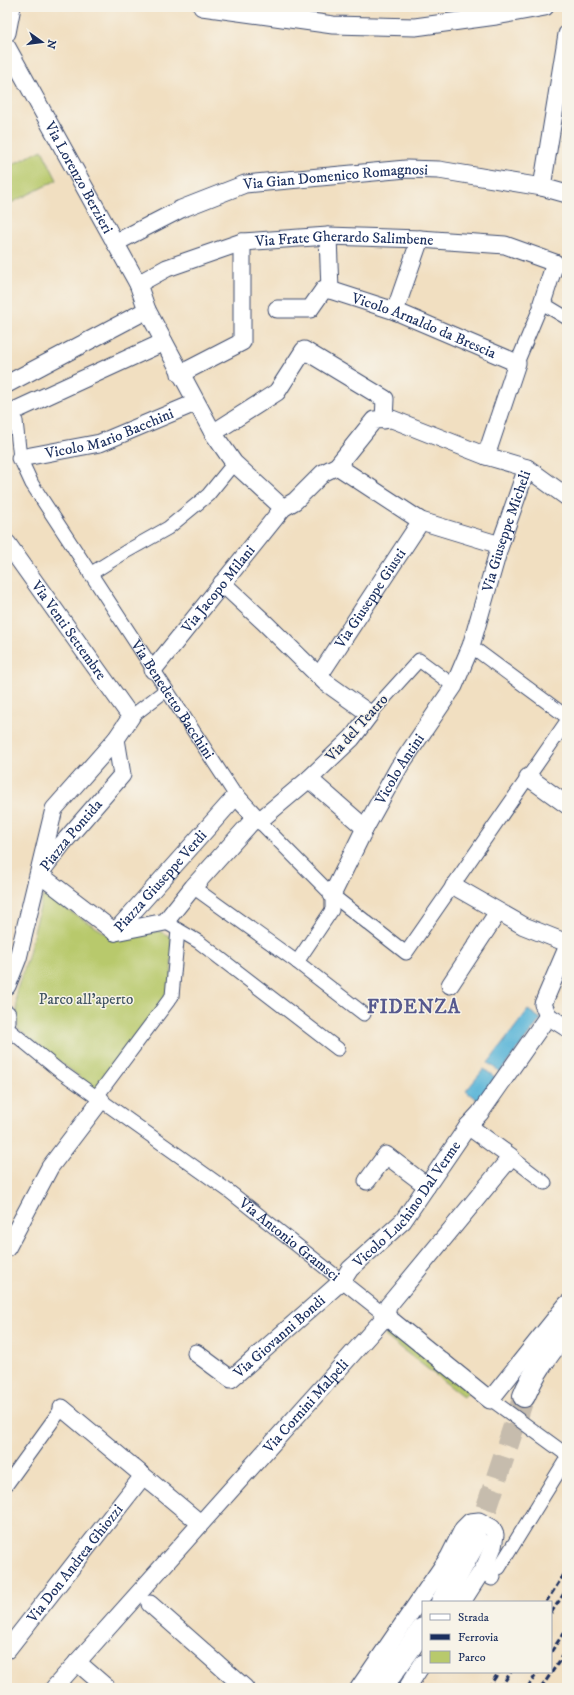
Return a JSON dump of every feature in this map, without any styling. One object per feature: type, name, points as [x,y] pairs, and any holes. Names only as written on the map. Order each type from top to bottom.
[{"type":"street","points":[[7,33],[12,7]]},
{"type":"street","points":[[202,7],[333,26],[415,27],[496,16],[545,7]]},
{"type":"street","points":[[542,187],[567,34]]},
{"type":"street","name":"Via Lorenzo Berzieri","points":[[7,47],[138,284],[147,310],[195,403],[213,433],[234,463],[283,508]]},
{"type":"street","name":"Via Gian Domenico Romagnosi","points":[[115,243],[181,209],[245,184],[406,169],[439,170],[542,187],[567,194]]},
{"type":"street","points":[[277,309],[310,309],[324,289],[330,290],[328,236]]},
{"type":"street","name":"Via Frate Gherardo Salimbene","points":[[138,284],[167,268],[242,242],[328,236],[420,239],[505,245],[555,263],[542,303]]},
{"type":"street","points":[[396,311],[420,239]]},
{"type":"street","points":[[180,374],[242,342],[242,242]]},
{"type":"street","name":"Vicolo Arnaldo da Brescia","points":[[330,290],[396,311],[517,363]]},
{"type":"street","points":[[486,456],[517,363],[531,334],[542,303],[567,318]]},
{"type":"street","points":[[7,384],[147,310]]},
{"type":"street","points":[[13,410],[164,342]]},
{"type":"street","points":[[213,433],[277,392],[304,350],[385,399],[384,420],[374,420],[337,466],[421,521],[500,545]]},
{"type":"street","name":"Vicolo Mario Bacchini","points":[[20,458],[100,442],[195,403]]},
{"type":"street","name":"Via Benedetto Bacchini","points":[[13,410],[20,458],[32,484],[236,796],[332,895],[406,953],[454,886]]},
{"type":"street","name":"Via Giuseppe Micheli","points":[[384,420],[392,420],[486,456],[527,468],[500,545],[471,646]]},
{"type":"street","points":[[90,574],[168,528],[208,495],[234,463]]},
{"type":"street","name":"Via Jacopo Milani","points":[[153,670],[283,508],[295,501],[323,473],[337,466]]},
{"type":"street","points":[[527,468],[567,496]]},
{"type":"street","name":"Via Giuseppe Giusti","points":[[319,676],[421,521]]},
{"type":"street","name":"Via Venti Settembre","points":[[7,543],[38,589],[131,717]]},
{"type":"street","points":[[222,583],[325,682],[370,714]]},
{"type":"street","points":[[471,646],[567,717]]},
{"type":"street","name":"Vicolo Antini","points":[[332,895],[365,828],[399,768],[454,686],[471,646]]},
{"type":"street","name":"Via del Teatro","points":[[258,819],[309,779],[352,738],[370,714],[419,660],[454,686]]},
{"type":"street","points":[[131,717],[166,690]]},
{"type":"street","name":"Piazza Pontida","points":[[39,874],[54,809],[116,739],[131,717]]},
{"type":"street","points":[[567,721],[454,886],[524,926],[567,943]]},
{"type":"street","name":"Piazza Pontida","points":[[39,874],[63,843],[122,775],[116,739]]},
{"type":"street","points":[[528,777],[567,805]]},
{"type":"street","points":[[309,779],[365,828]]},
{"type":"street","name":"Piazza Giuseppe Verdi","points":[[114,932],[236,796]]},
{"type":"street","name":"Piazza Giuseppe Verdi","points":[[114,932],[172,926],[193,887],[258,819]]},
{"type":"street","points":[[7,986],[18,958],[39,874],[114,932]]},
{"type":"street","points":[[193,887],[297,962],[364,1014]]},
{"type":"street","points":[[297,962],[332,910],[332,895]]},
{"type":"street","points":[[450,985],[498,912]]},
{"type":"street","points":[[172,926],[199,942],[338,1049]]},
{"type":"street","points":[[7,1248],[50,1167],[172,996],[172,926]]},
{"type":"street","points":[[567,948],[543,1004],[548,1016],[567,1028]]},
{"type":"street","points":[[7,1014],[7,1022]]},
{"type":"street","name":"Vicolo Luchino Dal Verme","points":[[342,1280],[350,1269],[403,1221],[468,1126],[480,1113],[548,1016]]},
{"type":"street","name":"Via Antonio Gramsci","points":[[7,1028],[57,1069],[230,1192],[342,1280],[490,1400],[567,1456]]},
{"type":"street","points":[[468,1126],[544,1183]]},
{"type":"street","points":[[367,1181],[386,1155],[427,1186]]},
{"type":"street","name":"Via Cornini Malpeli","points":[[54,1688],[386,1316],[388,1306],[511,1157]]},
{"type":"street","name":"Via Giovanni Bondi","points":[[196,1353],[231,1379],[342,1280]]},
{"type":"street","points":[[490,1400],[567,1304]]},
{"type":"street","points":[[524,1396],[538,1369],[567,1330]]},
{"type":"street","points":[[7,1484],[62,1408],[200,1523]]},
{"type":"street","points":[[476,1601],[492,1570],[567,1456]]},
{"type":"street","name":"Via Don Andrea Ghiozzi","points":[[7,1650],[143,1476]]},
{"type":"street","points":[[359,1688],[449,1558],[463,1529],[470,1522],[479,1521],[492,1528],[496,1535],[493,1547],[492,1570],[463,1601]]},
{"type":"street","points":[[443,1601],[476,1540]]},
{"type":"street","points":[[150,1604],[245,1688]]},
{"type":"street","points":[[381,1688],[422,1630]]},
{"type":"street","points":[[77,1662],[107,1688]]},
{"type":"street","points":[[407,1688],[422,1665]]},
{"type":"street","points":[[419,1688],[428,1673]]},
{"type":"green space","points":[[42,150],[57,180],[7,205],[7,167]]},
{"type":"green space","name":"Parco all'aperto","points":[[43,895],[117,940],[159,931],[171,937],[172,996],[100,1093],[18,1029],[16,992],[27,961]]},
{"type":"green space","points":[[390,1329],[469,1390],[464,1397],[385,1336]]},
{"type":"water","points":[[528,1010],[541,1019],[500,1072],[488,1063]]},
{"type":"water","points":[[484,1069],[496,1078],[478,1101],[466,1091]]},
{"type":"tunnel","points":[[476,1540],[524,1396]]},
{"type":"railway","points":[[547,1601],[567,1570]]},
{"type":"railway","points":[[552,1612],[567,1589]]},
{"type":"railway","points":[[552,1650],[567,1628]]},
{"type":"railway","points":[[552,1672],[567,1650]]},
{"type":"railway","points":[[488,1688],[498,1673]]},
{"type":"railway","points":[[500,1688],[510,1673]]},
{"type":"railway","points":[[527,1688],[537,1673]]},
{"type":"railway","points":[[541,1688],[551,1673]]},
{"type":"district","name":"FIDENZA","points":[[414,1007]]}]
